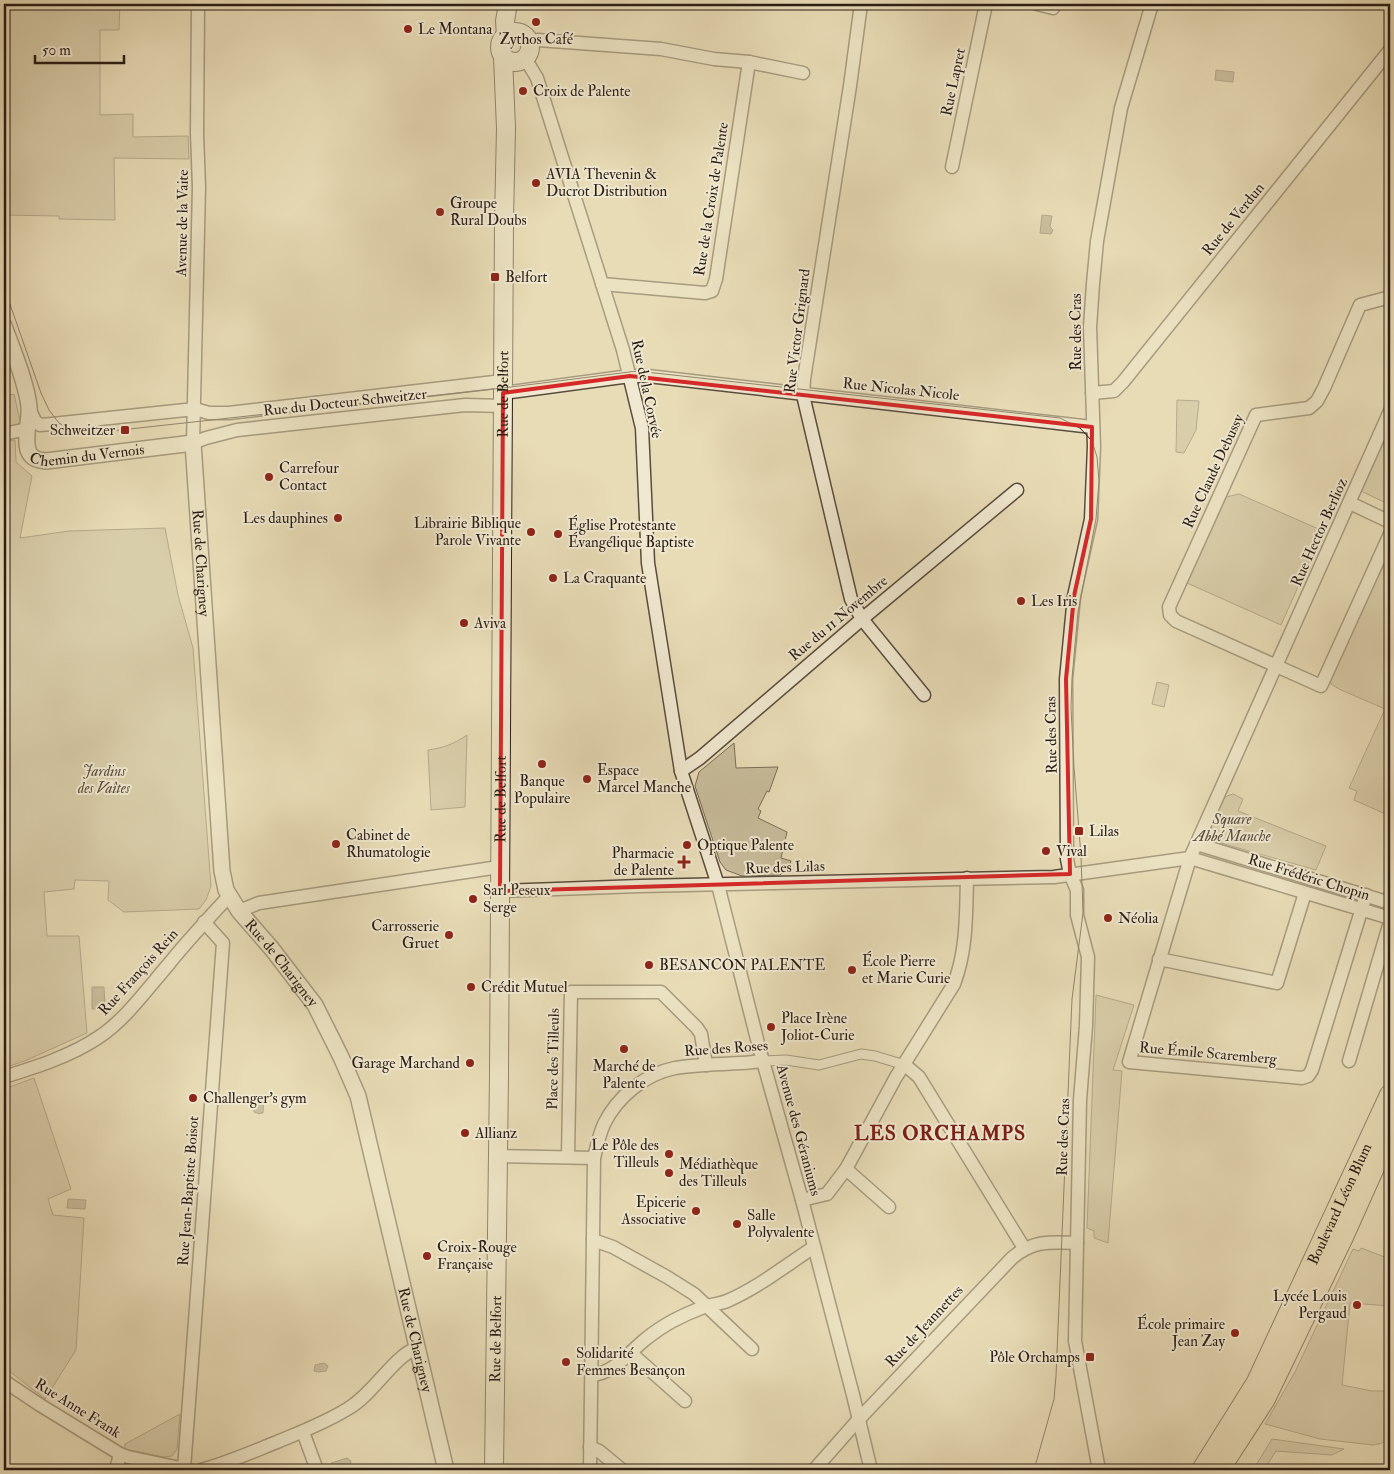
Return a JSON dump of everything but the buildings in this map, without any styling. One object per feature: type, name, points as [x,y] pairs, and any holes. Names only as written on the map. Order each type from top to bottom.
[{"type":"main road","points":[[508,4],[505,21],[520,46]]},
{"type":"main road","points":[[512,4],[520,46]]},
{"type":"main road","name":"Rue de Belfort","points":[[494,1470],[506,128],[503,57],[500,48],[502,39],[520,46],[511,87],[506,128]]},
{"type":"main road","name":"Boulevard Léon Blum","points":[[1202,1470],[1257,1382],[1390,1095]]},
{"type":"main road","name":"Boulevard Léon Blum","points":[[1219,1470],[1265,1398],[1343,1236],[1390,1132]]},
{"type":"street","name":"Avenue de la Vaite","points":[[193,443],[199,187],[197,133],[198,4]]},
{"type":"street","name":"Rue Victor Grignard","points":[[861,4],[803,395],[851,599],[862,618],[924,695]]},
{"type":"street","name":"Rue Lapret","points":[[952,167],[986,4]]},
{"type":"street","points":[[1037,4],[1053,8]]},
{"type":"street","name":"Rue des Cras","points":[[1099,1470],[1075,1340],[1080,1100],[1086,1026],[1088,957],[1078,915],[1077,890],[1070,874],[1068,859],[1066,679],[1074,603],[1091,518],[1094,446],[1090,327],[1097,241],[1120,108],[1152,4]]},
{"type":"street","points":[[520,46],[538,40],[661,49],[749,62],[803,73]]},
{"type":"street","name":"Rue de la Corvée","points":[[520,46],[537,78],[630,376],[642,428],[648,563],[680,770],[718,885]]},
{"type":"street","name":"Rue de Verdun","points":[[1092,393],[1114,391],[1123,382],[1390,50]]},
{"type":"street","name":"Rue de la Croix de Palente","points":[[602,284],[705,292],[712,291],[714,288],[749,62]]},
{"type":"street","name":"Rue Claude Debussy","points":[[1277,666],[1176,621],[1170,615],[1168,608],[1256,415],[1309,408],[1315,403],[1324,388],[1360,305],[1390,297]]},
{"type":"street","name":"Chemin du Vernois","points":[[4,326],[27,396],[29,408],[28,450],[32,457],[46,461],[193,443]]},
{"type":"street","name":"Rue Nicolas Nicole","points":[[503,394],[630,376],[705,382],[803,395],[1092,427]]},
{"type":"street","name":"Rue du Docteur Schweitzer","points":[[195,409],[229,413],[503,394]]},
{"type":"street","name":"Rue du Docteur Schweitzer","points":[[193,443],[237,430],[465,405],[503,394]]},
{"type":"street","name":"Chemin du Vernois","points":[[29,408],[40,425],[195,409]]},
{"type":"street","name":"Rue Hector Berlioz","points":[[1190,858],[1390,411]]},
{"type":"street","points":[[4,434],[27,429]]},
{"type":"street","name":"Rue de Charigney","points":[[193,443],[222,871],[229,896],[239,911],[314,1005],[341,1057],[358,1096],[446,1470]]},
{"type":"street","name":"Rue du 11 Novembre","points":[[680,770],[700,758],[862,618],[1017,490]]},
{"type":"street","points":[[1350,503],[1390,522]]},
{"type":"street","points":[[1277,666],[1321,686],[1390,534]]},
{"type":"street","name":"Rue Frédéric Chopin","points":[[1197,844],[1390,903]]},
{"type":"street","name":"Rue Frédéric Chopin","points":[[1070,874],[1190,858],[1390,918]]},
{"type":"street","name":"Rue Émile Scaremberg","points":[[1190,858],[1129,1062],[1302,1078],[1308,1076],[1312,1070],[1366,895]]},
{"type":"street","points":[[239,911],[255,904],[499,867]]},
{"type":"street","name":"Rue des Lilas","points":[[500,891],[634,886],[1054,877],[1070,874]]},
{"type":"street","points":[[802,1200],[827,1194],[846,1169],[896,1077],[954,984],[960,968],[965,941],[967,878]]},
{"type":"street","name":"Avenue des Géraniums","points":[[718,885],[802,1200],[871,1470]]},
{"type":"street","points":[[1159,959],[1277,982],[1305,893]]},
{"type":"street","name":"Rue François Rein","points":[[4,1077],[50,1061],[87,1045],[101,1036],[124,1015],[204,922],[229,896]]},
{"type":"street","name":"Rue Jean-Baptiste Boisot","points":[[184,1469],[222,944],[204,922]]},
{"type":"street","points":[[1349,1061],[1390,922]]},
{"type":"street","name":"Place des Tilleuls","points":[[568,1157],[571,992],[661,992],[665,994],[701,1034],[706,1065]]},
{"type":"street","name":"Rue des Roses","points":[[590,1470],[594,1158],[605,1122],[620,1101],[630,1091],[658,1073],[674,1068],[786,1060],[819,1065],[861,1054],[905,1065]]},
{"type":"street","points":[[905,1065],[919,1077],[1024,1248],[1040,1244],[1077,1243]]},
{"type":"street","points":[[498,1156],[594,1158]]},
{"type":"street","points":[[846,1169],[889,1207]]},
{"type":"street","points":[[593,1240],[613,1247],[667,1276],[694,1294],[752,1349]]},
{"type":"street","points":[[592,1376],[612,1369],[666,1324],[706,1306],[724,1302],[759,1285],[814,1247]]},
{"type":"street","name":"Rue de Jeannettes","points":[[814,1470],[859,1419],[994,1275],[1024,1248]]},
{"type":"street","points":[[120,1454],[184,1469],[201,1470],[226,1463],[303,1432],[350,1408],[374,1388],[403,1355],[417,1348]]},
{"type":"street","points":[[631,1353],[684,1401]]},
{"type":"street","name":"Rue Anne Frank","points":[[4,1381],[120,1454],[116,1470]]},
{"type":"street","points":[[303,1432],[317,1470]]},
{"type":"street","points":[[590,1447],[600,1451],[622,1470]]},
{"type":"highlighted area","points":[[630,376],[1092,427],[1091,519],[1074,596],[1066,679],[1070,874],[500,891],[503,393]]},
{"type":"green space","points":[[4,4],[120,4],[119,30],[100,30],[100,115],[133,114],[133,137],[188,136],[189,159],[114,158],[115,220],[59,219],[59,216],[4,215]]},
{"type":"green space","points":[[14,394],[22,430],[4,432],[4,396]]},
{"type":"green space","points":[[1177,400],[1199,401],[1196,430],[1184,453],[1176,452]]},
{"type":"green space","points":[[1390,425],[1390,505],[1361,491]]},
{"type":"green space","name":"Jardins des Vaîtes","points":[[15,440],[16,462],[32,476],[20,538],[69,531],[165,528],[178,595],[193,648],[211,886],[206,900],[199,909],[124,912],[108,900],[109,881],[75,880],[74,889],[44,892],[47,936],[79,936],[87,1033],[27,1060],[4,1068],[4,442]]},
{"type":"green space","points":[[1239,494],[1323,531],[1281,625],[1187,583],[1226,497]]},
{"type":"green space","points":[[1387,558],[1390,560],[1390,816],[1354,800],[1357,791],[1349,788],[1385,709],[1339,689],[1331,684],[1330,677]]},
{"type":"green space","points":[[1157,682],[1169,685],[1164,707],[1152,704]]},
{"type":"green space","points":[[467,735],[465,807],[431,810],[428,750],[448,745]]},
{"type":"green space","points":[[734,743],[736,768],[778,767],[769,792],[767,791],[758,809],[761,811],[758,818],[787,832],[781,858],[791,861],[789,867],[780,875],[742,876],[726,870],[720,862],[695,786],[699,772]]},
{"type":"green space","name":"Square Abbé Manche","points":[[1233,794],[1243,799],[1238,811],[1326,846],[1316,870],[1210,840],[1207,836],[1223,800]]},
{"type":"green space","points":[[1096,995],[1134,1005],[1113,1070],[1122,1071],[1108,1243],[1094,1238],[1094,1231],[1087,1228]]},
{"type":"green space","points":[[34,1078],[71,1189],[48,1199],[53,1215],[84,1218],[76,1350],[45,1399],[4,1367],[4,1089]]},
{"type":"green space","points":[[1361,1248],[1390,1259],[1390,1306],[1350,1303],[1342,1385],[1372,1391],[1385,1391],[1386,1382],[1390,1382],[1390,1435],[1383,1443],[1373,1445],[1320,1439],[1265,1424],[1295,1372],[1353,1249],[1359,1251]]},
{"type":"green space","points":[[180,1414],[177,1449],[172,1456],[164,1457],[125,1449],[125,1444]]},
{"type":"green space","points":[[1272,1439],[1344,1449],[1332,1455],[1276,1451],[1264,1470],[1253,1470]]},
{"type":"green space","points":[[132,1465],[142,1465],[160,1470],[124,1470]]},
{"type":"shaded area","points":[[1216,70],[1234,72],[1233,82],[1215,80]]},
{"type":"shaded area","points":[[1042,215],[1052,216],[1050,227],[1053,230],[1051,234],[1040,233]]},
{"type":"shaded area","points":[[92,987],[104,987],[105,1009],[92,1009]]},
{"type":"shaded area","points":[[255,1095],[264,1096],[263,1113],[254,1112]]},
{"type":"shaded area","points":[[68,1199],[86,1200],[85,1209],[67,1208]]},
{"type":"shaded area","points":[[324,1363],[328,1366],[326,1371],[314,1371],[315,1365]]},
{"type":"shaded area","points":[[347,1458],[351,1461],[350,1466],[333,1470],[331,1463]]},
{"type":"tram line","points":[[4,287],[41,393],[49,410],[59,423],[84,434],[503,388],[637,371],[1060,418],[1080,428],[1092,441],[1097,457],[1099,481],[1096,519],[1078,612],[1071,708],[1083,913],[1072,999],[1054,1399],[1034,1470]]},
{"type":"place","name":"Zythos Café","points":[[536,22]]},
{"type":"place","name":"Le Montana","points":[[408,29]]},
{"type":"place","name":"Croix de Palente","points":[[523,91]]},
{"type":"place","name":"AVIA Thevenin & Ducrot Distribution","points":[[536,183]]},
{"type":"place","name":"Groupe Rural Doubs","points":[[440,212]]},
{"type":"place","name":"Belfort","points":[[495,277]]},
{"type":"place","name":"Schweitzer","points":[[125,430]]},
{"type":"place","name":"Carrefour Contact","points":[[269,477]]},
{"type":"place","name":"Les dauphines","points":[[338,518]]},
{"type":"place","name":"Librairie Biblique Parole Vivante","points":[[531,532]]},
{"type":"place","name":"Église Protestante Évangélique Baptiste","points":[[558,534]]},
{"type":"place","name":"La Craquante","points":[[553,578]]},
{"type":"place","name":"Les Iris","points":[[1021,601]]},
{"type":"place","name":"Aviva","points":[[464,623]]},
{"type":"place","name":"Banque Populaire","points":[[542,764]]},
{"type":"place","name":"Espace Marcel Manche","points":[[587,779]]},
{"type":"place","name":"Lilas","points":[[1079,831]]},
{"type":"place","name":"Cabinet de Rhumatologie","points":[[336,844]]},
{"type":"place","name":"Optique Palente","points":[[687,845]]},
{"type":"place","name":"Vival","points":[[1046,851]]},
{"type":"place","name":"Pharmacie de Palente","points":[[684,862]]},
{"type":"place","name":"Sarl Peseux Serge","points":[[473,899]]},
{"type":"place","name":"Néolia","points":[[1108,918]]},
{"type":"place","name":"Carrosserie Gruet","points":[[449,935]]},
{"type":"place","name":"BESANCON PALENTE","points":[[649,965]]},
{"type":"place","name":"École Pierre et Marie Curie","points":[[852,970]]},
{"type":"place","name":"Crédit Mutuel","points":[[471,987]]},
{"type":"place","name":"Place Irène Joliot-Curie","points":[[771,1027]]},
{"type":"place","name":"Marché de Palente","points":[[624,1049]]},
{"type":"place","name":"Garage Marchand","points":[[470,1063]]},
{"type":"place","name":"Challenger's gym","points":[[193,1098]]},
{"type":"place","name":"Allianz","points":[[465,1133]]},
{"type":"place","name":"Le Pôle des Tilleuls","points":[[669,1154]]},
{"type":"place","name":"Médiathèque des Tilleuls","points":[[669,1173]]},
{"type":"place","name":"Epicerie Associative","points":[[696,1211]]},
{"type":"place","name":"Salle Polyvalente","points":[[737,1224]]},
{"type":"place","name":"Croix-Rouge Française","points":[[427,1256]]},
{"type":"place","name":"Lycée Louis Pergaud","points":[[1357,1305]]},
{"type":"place","name":"École primaire Jean Zay","points":[[1235,1333]]},
{"type":"place","name":"Pôle Orchamps","points":[[1090,1357]]},
{"type":"place","name":"Solidarité Femmes Besançon","points":[[566,1362]]},
{"type":"district","name":"LES ORCHAMPS","points":[[940,1133]]}]
